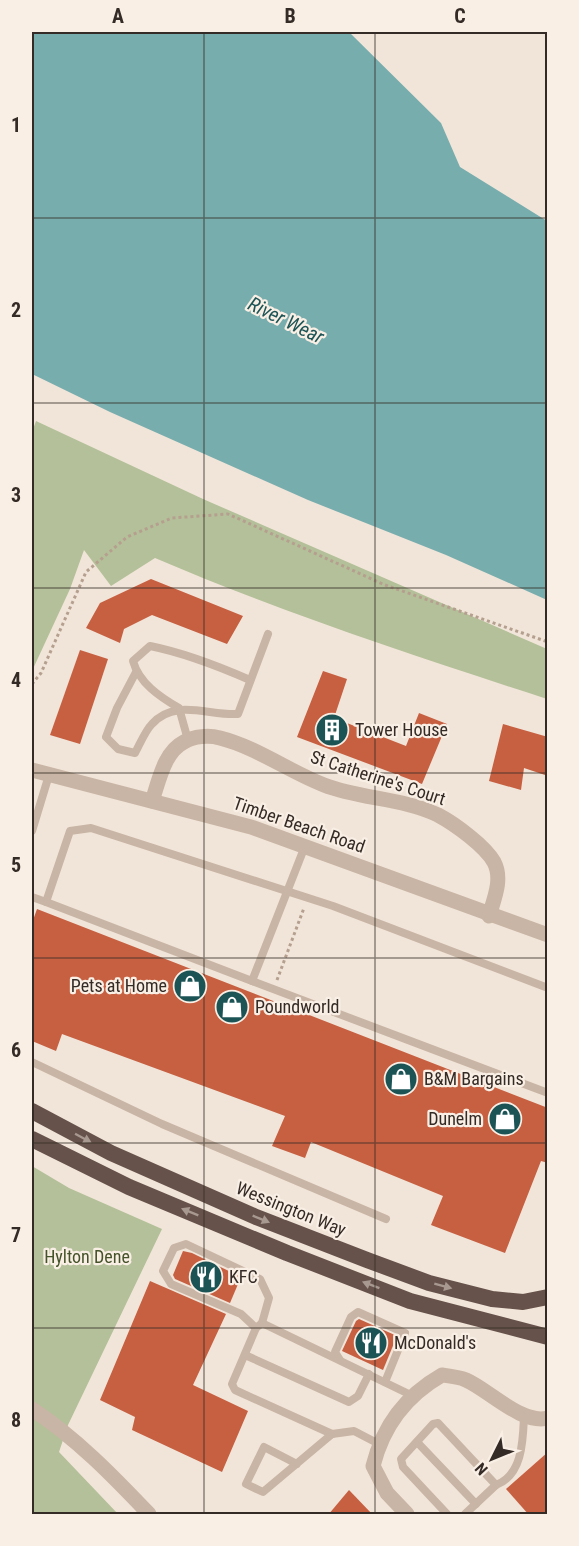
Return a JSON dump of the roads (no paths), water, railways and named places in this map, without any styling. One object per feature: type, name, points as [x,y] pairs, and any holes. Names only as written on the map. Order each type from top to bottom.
[{"type":"highway","name":"Wessington Way","points":[[32,1111],[111,1153],[256,1217],[429,1283],[492,1299],[523,1302],[548,1298]]},
{"type":"highway","points":[[32,1139],[129,1187],[410,1301],[548,1337]]},
{"type":"street","name":"St Catherine's Court","points":[[188,740],[199,737],[218,737],[241,745],[324,785],[438,815],[469,836],[494,862],[498,874],[497,886],[489,916]]},
{"type":"street","points":[[152,801],[166,762],[172,752],[188,740]]},
{"type":"street","name":"Timber Beach Road","points":[[32,770],[252,826],[489,916],[548,935]]},
{"type":"street","points":[[407,1515],[387,1493],[373,1466],[379,1444],[389,1424],[412,1396],[425,1385],[442,1375],[465,1379],[524,1416],[540,1420],[548,1418]]},
{"type":"street","points":[[32,1409],[53,1423],[108,1470],[149,1515]]},
{"type":"lane","points":[[250,680],[224,668],[168,649],[150,646],[133,661],[136,672],[163,698],[179,708],[226,715],[238,714],[268,634]]},
{"type":"lane","points":[[136,672],[117,708],[106,737],[118,749],[135,753],[152,723],[179,708]]},
{"type":"lane","points":[[179,708],[188,740]]},
{"type":"lane","points":[[32,831],[49,775]]},
{"type":"lane","points":[[46,902],[70,831],[92,828],[308,898],[548,988]]},
{"type":"lane","points":[[252,981],[305,846]]},
{"type":"lane","points":[[32,897],[548,1092]]},
{"type":"lane","points":[[32,1062],[162,1124],[386,1220]]},
{"type":"lane","points":[[379,1444],[354,1431],[332,1434],[235,1390],[232,1384],[259,1326],[269,1298],[260,1279],[186,1244],[174,1248],[163,1271],[165,1278],[171,1284],[241,1314],[259,1326],[340,1360],[412,1396]]},
{"type":"lane","points":[[340,1360],[335,1352],[351,1317],[358,1312],[405,1333],[385,1382]]},
{"type":"lane","points":[[245,1354],[349,1402],[358,1396],[369,1374]]},
{"type":"lane","points":[[465,1515],[514,1471],[523,1442],[524,1416]]},
{"type":"lane","points":[[447,1515],[403,1467],[402,1459],[433,1425],[438,1423],[496,1485]]},
{"type":"lane","points":[[297,1464],[264,1447],[246,1484],[263,1492],[297,1464],[332,1434]]},
{"type":"lane","points":[[417,1442],[476,1504]]},
{"type":"water","name":"River Wear","points":[[32,32],[349,32],[441,123],[460,167],[547,221],[547,600],[446,555],[308,500],[110,412],[32,374]]},
{"type":"place","name":"Tower House","points":[[332,730]]},
{"type":"place","name":"Pets at Home","points":[[190,986]]},
{"type":"place","name":"Poundworld","points":[[232,1007]]},
{"type":"place","name":"B&M Bargains","points":[[401,1079]]},
{"type":"place","name":"Dunelm","points":[[505,1119]]},
{"type":"place","name":"KFC","points":[[206,1277]]},
{"type":"place","name":"McDonald's","points":[[371,1343]]},
{"type":"park label","name":"Hylton Dene","points":[[87,1257]]}]
